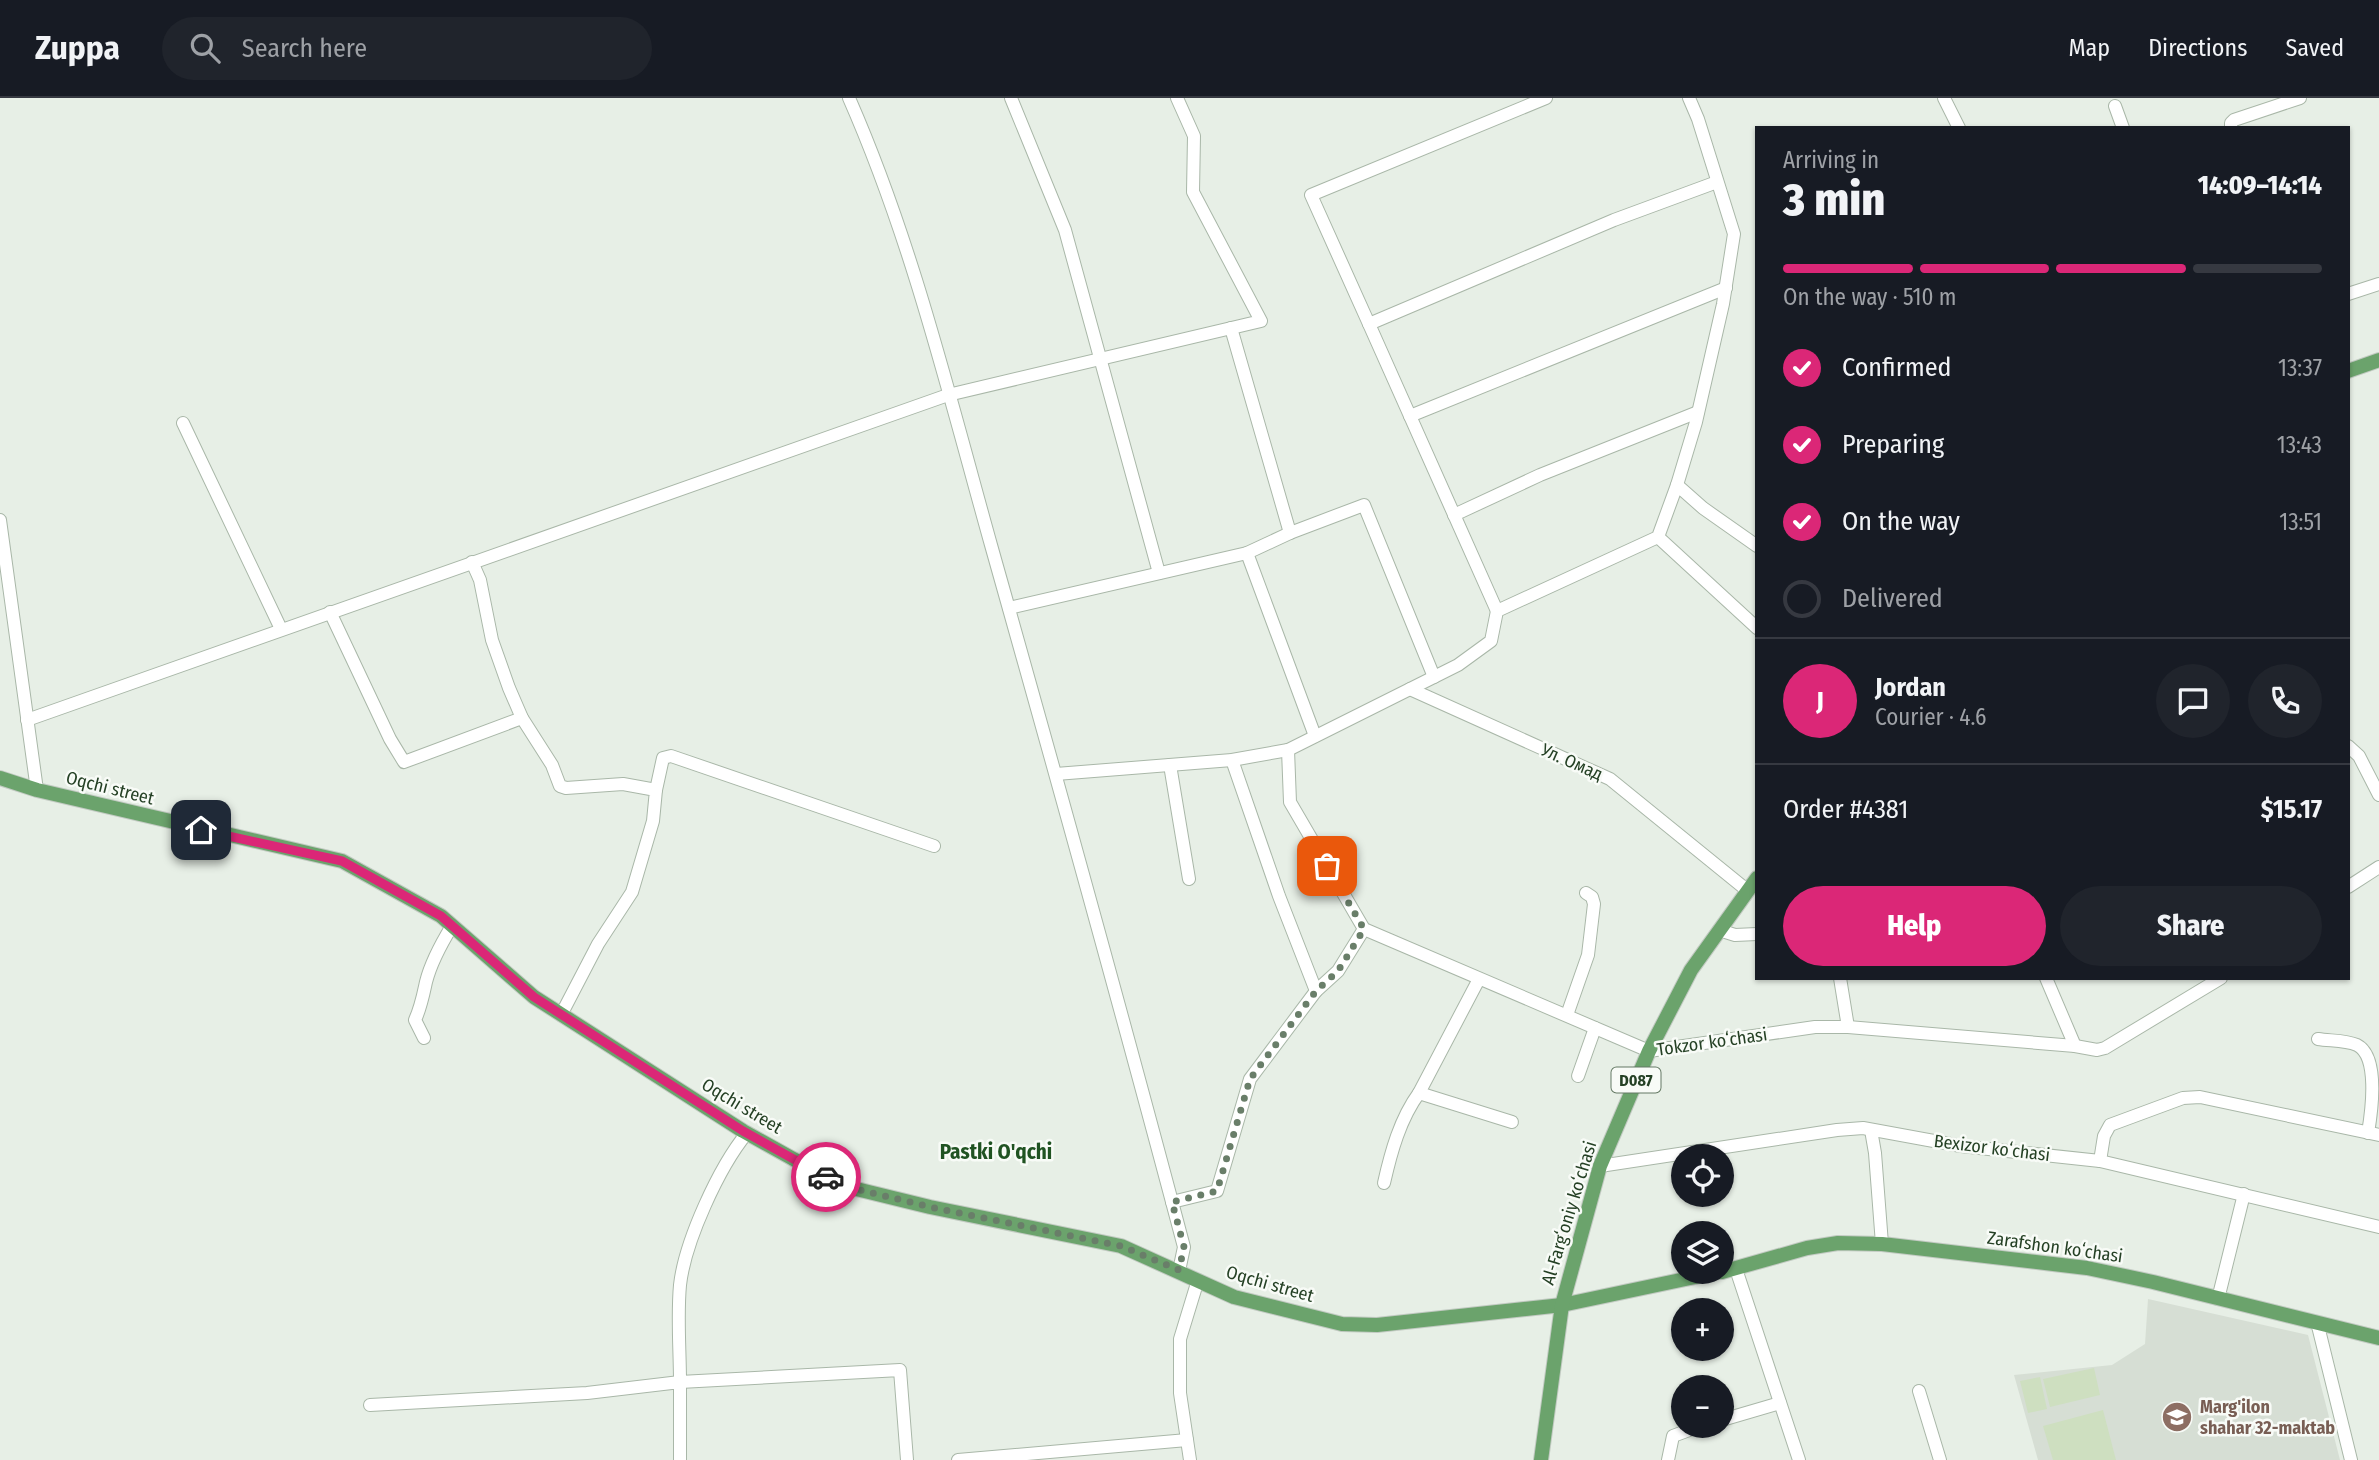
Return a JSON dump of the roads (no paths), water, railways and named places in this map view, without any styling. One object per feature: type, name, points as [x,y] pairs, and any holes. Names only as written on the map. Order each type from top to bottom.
[{"type":"main road","points":[[2350,370],[2379,360]]},
{"type":"main road","name":"Oqchi street","points":[[0,778],[37,790],[342,861],[441,916],[534,997],[561,1015],[747,1133],[840,1185],[930,1207],[1121,1246],[1234,1297],[1342,1324],[1377,1325],[1562,1304]]},
{"type":"main road","name":"Al-Fargʻoniy koʻchasi","points":[[1562,1304],[1600,1166],[1649,1051],[1691,970],[1755,881]]},
{"type":"main road","name":"Zarafshon koʻchasi","points":[[1734,1269],[1807,1248],[1838,1243],[1882,1244],[2087,1268],[2379,1338]]},
{"type":"main road","name":"Zarafshon koʻchasi","points":[[1562,1304],[1671,1282]]},
{"type":"main road","name":"D087","points":[[1541,1460],[1562,1304]]},
{"type":"street","points":[[849,98],[868,142],[909,256],[1056,774],[1184,1247],[1179,1270]]},
{"type":"street","points":[[1012,98],[1065,230],[1159,573]]},
{"type":"street","points":[[27,720],[948,394],[1261,321],[1193,192],[1194,136],[1177,98]]},
{"type":"street","points":[[1056,774],[1232,760],[1288,750],[1458,665],[1492,641],[1497,611],[1311,195],[1546,98]]},
{"type":"street","points":[[1497,611],[1658,537],[1677,485],[1698,412],[1726,288],[1734,234],[1689,98]]},
{"type":"street","points":[[1944,98],[1958,126]]},
{"type":"street","points":[[2232,126],[2234,120],[2300,98]]},
{"type":"street","points":[[2115,106],[2122,126]]},
{"type":"street","points":[[1369,324],[1614,220],[1717,182]]},
{"type":"street","points":[[2350,294],[2379,284]]},
{"type":"street","points":[[1410,416],[1726,288]]},
{"type":"street","points":[[1231,328],[1290,533]]},
{"type":"street","points":[[1454,515],[1540,475],[1698,412]]},
{"type":"street","points":[[183,423],[281,629]]},
{"type":"street","points":[[1677,485],[1703,508],[1755,545]]},
{"type":"street","points":[[1009,608],[1247,553],[1290,533],[1364,505],[1434,677]]},
{"type":"street","points":[[0,520],[37,790]]},
{"type":"street","points":[[1658,537],[1755,626]]},
{"type":"street","points":[[1247,553],[1315,736]]},
{"type":"street","points":[[472,562],[480,580],[492,640],[522,718],[552,765],[560,786],[566,788],[622,784],[656,790]]},
{"type":"street","points":[[330,612],[390,739],[404,762],[522,718]]},
{"type":"street","name":"Ул. Омад","points":[[1410,689],[1610,779],[1748,891]]},
{"type":"street","points":[[2350,748],[2359,756],[2379,795]]},
{"type":"street","points":[[1172,1202],[1217,1191],[1250,1079],[1316,991],[1338,971],[1364,929],[1290,802],[1288,750]]},
{"type":"street","points":[[561,1015],[598,944],[632,892],[653,821],[663,758],[671,756],[934,845]]},
{"type":"street","points":[[1232,760],[1279,896],[1316,991]]},
{"type":"street","points":[[1170,765],[1189,879]]},
{"type":"street","points":[[2350,886],[2379,867]]},
{"type":"street","points":[[1567,1015],[1588,955],[1594,904],[1592,897],[1586,893]]},
{"type":"street","points":[[424,1038],[415,1020],[423,1002],[433,962],[452,926]]},
{"type":"street","name":"Tokzor koʻchasi","points":[[1364,929],[1649,1051],[1815,1027],[1848,1027],[2097,1050],[2105,1048],[2218,980]]},
{"type":"street","points":[[1719,930],[1735,935],[1755,933]]},
{"type":"street","points":[[1384,1183],[1393,1145],[1412,1102],[1479,979]]},
{"type":"street","points":[[1840,980],[1848,1027]]},
{"type":"street","points":[[2047,980],[2075,1046]]},
{"type":"street","points":[[1578,1076],[1595,1028]]},
{"type":"street","points":[[2100,1161],[2104,1136],[2110,1125],[2183,1098],[2200,1097],[2373,1134],[2376,1075],[2372,1061],[2364,1049],[2356,1044],[2318,1039]]},
{"type":"street","points":[[1419,1093],[1511,1122]]},
{"type":"street","name":"Bexizor koʻchasi","points":[[1600,1166],[1837,1130],[1871,1130],[1961,1146],[2100,1161],[2379,1227]]},
{"type":"street","points":[[1871,1130],[1882,1244]]},
{"type":"street","points":[[680,1460],[681,1283],[688,1253],[713,1188],[747,1133]]},
{"type":"street","points":[[2218,1299],[2244,1194]]},
{"type":"street","points":[[1190,1460],[1180,1393],[1180,1339],[1198,1280]]},
{"type":"street","points":[[1731,1284],[1780,1403],[1799,1460]]},
{"type":"street","points":[[2317,1322],[2351,1460]]},
{"type":"street","points":[[370,1405],[587,1392],[680,1382],[900,1370],[907,1460]]},
{"type":"street","points":[[1919,1391],[1940,1460]]},
{"type":"street","points":[[1734,1416],[1780,1403]]},
{"type":"street","points":[[1668,1460],[1673,1438]]},
{"type":"street","points":[[957,1460],[1187,1440]]},
{"type":"place","name":"Marg'ilon shahar 32-maktab","points":[[2177,1417]]},
{"type":"district","name":"Pastki O'qchi","points":[[996,1152]]}]
